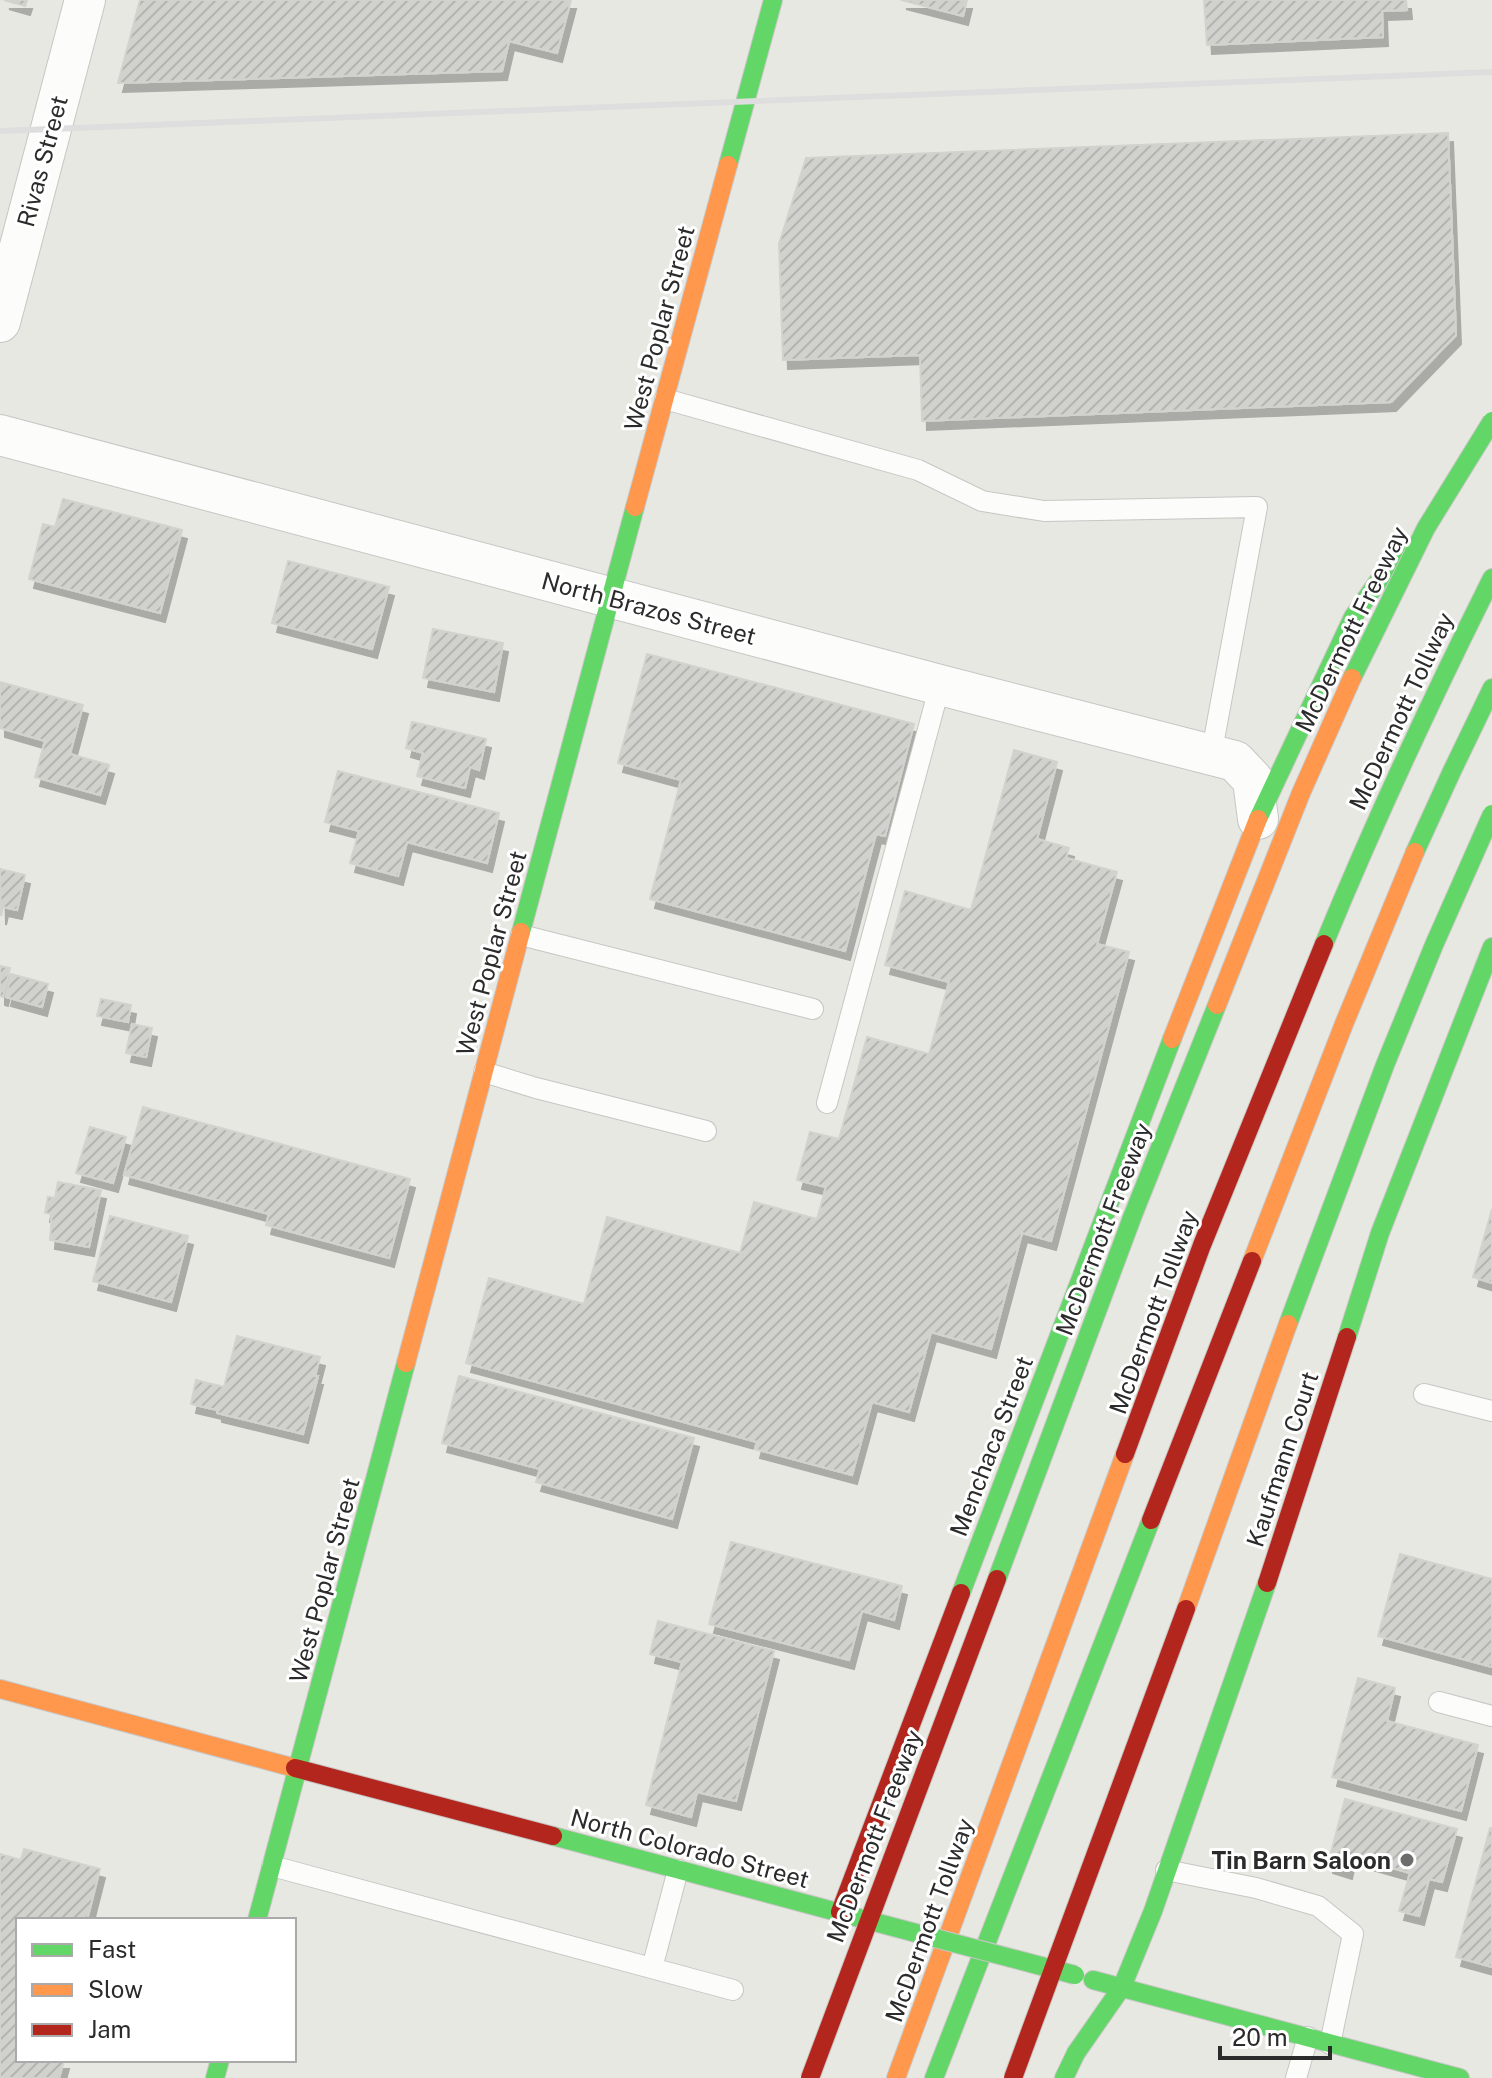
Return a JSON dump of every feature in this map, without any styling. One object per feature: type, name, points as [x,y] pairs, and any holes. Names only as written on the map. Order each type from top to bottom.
[{"type":"main road","name":"West Poplar Street","points":[[258,1918],[773,0]]},
{"type":"main road","name":"McDermott Freeway","points":[[810,2078],[1133,1215],[1301,793],[1365,649],[1426,528],[1492,421]]},
{"type":"main road","name":"Menchaca Street","points":[[840,1912],[1258,819],[1353,617],[1441,491],[1492,435]]},
{"type":"main road","name":"McDermott Tollway","points":[[896,2078],[1202,1245],[1366,842],[1492,578]]},
{"type":"main road","points":[[934,2078],[1344,1024],[1411,861],[1492,688]]},
{"type":"main road","points":[[1013,2078],[1385,1065],[1492,814]]},
{"type":"main road","name":"Kaufmann Court","points":[[1064,2078],[1076,2053],[1122,1987],[1153,1911],[1274,1562],[1380,1233],[1485,980],[1492,947]]},
{"type":"main road","name":"North Colorado Street","points":[[0,1689],[1460,2078]]},
{"type":"street","name":"Rivas Street","points":[[0,322],[85,0]]},
{"type":"street","name":"North Brazos Street","points":[[0,435],[1235,761],[1253,780],[1258,819]]},
{"type":"lane","points":[[665,399],[918,470],[982,501],[1044,511],[1257,507],[1211,756]]},
{"type":"lane","points":[[827,1103],[940,685]]},
{"type":"lane","points":[[521,935],[813,1009]]},
{"type":"lane","points":[[484,1072],[706,1131]]},
{"type":"lane","points":[[1424,1394],[1492,1411]]},
{"type":"lane","points":[[1439,1702],[1492,1716]]},
{"type":"lane","points":[[272,1866],[733,1990]]},
{"type":"lane","points":[[652,1968],[678,1870]]},
{"type":"lane","points":[[1166,1870],[1256,1888],[1318,1906],[1353,1934],[1330,2044]]},
{"type":"lane","points":[[1296,2078],[1308,2037]]},
{"type":"building","points":[[4,0],[27,0],[25,6]]},
{"type":"building","points":[[140,0],[571,0],[557,53],[509,41],[502,71],[118,83]]},
{"type":"building","points":[[901,0],[967,0],[963,16]]},
{"type":"building","points":[[1204,0],[1406,0],[1407,10],[1382,11],[1383,37],[1207,45]]},
{"type":"building","points":[[1448,133],[1456,335],[1391,402],[922,421],[920,355],[783,360],[779,244],[806,158]]},
{"type":"building","points":[[63,499],[182,530],[160,613],[29,579],[43,524],[55,527]]},
{"type":"building","points":[[288,561],[389,587],[372,649],[272,623]]},
{"type":"building","points":[[433,629],[503,643],[494,692],[423,678]]},
{"type":"building","points":[[647,654],[914,724],[885,836],[876,834],[845,951],[650,899],[681,780],[618,763]]},
{"type":"building","points":[[0,682],[83,705],[70,754],[109,765],[100,795],[35,777],[45,741],[0,728]]},
{"type":"building","points":[[412,722],[486,739],[479,770],[470,767],[465,788],[417,776],[423,753],[406,748]]},
{"type":"building","points":[[1014,750],[1057,762],[1037,839],[1069,848],[1066,858],[1117,872],[1097,944],[1129,952],[1051,1241],[1022,1233],[991,1349],[931,1332],[909,1412],[872,1402],[852,1475],[755,1449],[757,1442],[466,1363],[489,1278],[584,1304],[607,1217],[740,1253],[754,1202],[817,1219],[826,1187],[797,1180],[810,1132],[839,1139],[867,1037],[929,1054],[949,982],[885,965],[905,891],[971,910]]},
{"type":"building","points":[[338,771],[499,813],[487,863],[407,842],[398,876],[350,863],[359,831],[325,822]]},
{"type":"building","points":[[0,869],[25,875],[17,910],[3,907],[1,916]]},
{"type":"building","points":[[0,966],[10,968],[3,997],[0,996]]},
{"type":"building","points":[[11,974],[48,984],[42,1007],[6,997]]},
{"type":"building","points":[[101,999],[131,1005],[128,1022],[97,1016]]},
{"type":"building","points":[[132,1024],[152,1028],[146,1057],[126,1053]]},
{"type":"building","points":[[143,1107],[410,1179],[389,1258],[266,1225],[269,1214],[124,1175]]},
{"type":"building","points":[[90,1127],[126,1137],[113,1183],[76,1173]]},
{"type":"building","points":[[58,1182],[101,1190],[89,1247],[50,1240],[52,1214],[45,1213],[48,1197],[55,1198]]},
{"type":"building","points":[[1492,1209],[1492,1283],[1473,1277]]},
{"type":"building","points":[[110,1216],[188,1236],[171,1302],[93,1281]]},
{"type":"building","points":[[237,1336],[320,1357],[303,1434],[191,1404],[196,1380],[224,1387]]},
{"type":"building","points":[[459,1376],[694,1438],[672,1519],[536,1482],[540,1469],[442,1443]]},
{"type":"building","points":[[731,1542],[902,1586],[894,1620],[862,1611],[849,1660],[709,1624]]},
{"type":"building","points":[[1400,1554],[1492,1579],[1492,1667],[1378,1636]]},
{"type":"building","points":[[658,1621],[774,1651],[736,1801],[697,1792],[691,1817],[646,1805],[682,1662],[650,1654]]},
{"type":"building","points":[[1358,1678],[1395,1688],[1387,1721],[1478,1745],[1461,1811],[1332,1777]]},
{"type":"building","name":"Tin Barn Saloon","points":[[1345,1799],[1457,1829],[1442,1882],[1429,1879],[1419,1916],[1399,1911],[1410,1873],[1350,1856],[1347,1870],[1328,1864]]},
{"type":"building","points":[[1492,1828],[1492,1967],[1456,1957]]},
{"type":"building","points":[[24,1849],[100,1869],[88,1918],[16,1918],[16,2062],[63,2062],[59,2078],[0,2078],[0,1854],[21,1860]]},
{"type":"railway","points":[[0,131],[1492,72]]},
{"type":"traffic: fast","points":[[728,165],[773,0]]},
{"type":"traffic: fast","points":[[1352,678],[1426,528],[1492,421]]},
{"type":"traffic: fast","points":[[521,932],[635,507]]},
{"type":"traffic: fast","points":[[1258,819],[1353,617],[1401,549]]},
{"type":"traffic: fast","points":[[1324,944],[1363,851],[1492,578]]},
{"type":"traffic: fast","points":[[1415,852],[1492,688]]},
{"type":"traffic: fast","points":[[1288,1324],[1385,1065],[1492,814]]},
{"type":"traffic: fast","points":[[1347,1337],[1380,1233],[1492,947]]},
{"type":"traffic: fast","points":[[997,1579],[1133,1215],[1217,1005]]},
{"type":"traffic: fast","points":[[961,1593],[1172,1039]]},
{"type":"traffic: fast","points":[[258,1918],[406,1363]]},
{"type":"traffic: fast","points":[[934,2078],[1151,1520]]},
{"type":"traffic: fast","points":[[1122,1987],[1153,1911],[1267,1583]]},
{"type":"traffic: fast","points":[[553,1836],[863,1919]]},
{"type":"traffic: fast","points":[[863,1919],[1075,1975]]},
{"type":"traffic: fast","points":[[1093,1980],[1460,2078]]},
{"type":"traffic: fast","points":[[1064,2078],[1076,2053],[1122,1987]]},
{"type":"traffic: fast","points":[[215,2078],[219,2062]]},
{"type":"traffic: slow","points":[[635,507],[728,165]]},
{"type":"traffic: slow","points":[[1217,1005],[1301,793],[1352,678]]},
{"type":"traffic: slow","points":[[1172,1039],[1258,819]]},
{"type":"traffic: slow","points":[[1252,1261],[1415,852]]},
{"type":"traffic: slow","points":[[406,1363],[521,932]]},
{"type":"traffic: slow","points":[[1186,1609],[1288,1324]]},
{"type":"traffic: slow","points":[[896,2078],[1125,1454]]},
{"type":"traffic: slow","points":[[0,1689],[295,1768]]},
{"type":"traffic: jam","points":[[1125,1454],[1202,1245],[1324,944]]},
{"type":"traffic: jam","points":[[1151,1520],[1252,1261]]},
{"type":"traffic: jam","points":[[1267,1583],[1347,1337]]},
{"type":"traffic: jam","points":[[810,2078],[997,1579]]},
{"type":"traffic: jam","points":[[840,1912],[961,1593]]},
{"type":"traffic: jam","points":[[1013,2078],[1186,1609]]},
{"type":"traffic: jam","points":[[295,1768],[553,1836]]},
{"type":"place","name":"Tin Barn Saloon","points":[[1407,1860]]}]
